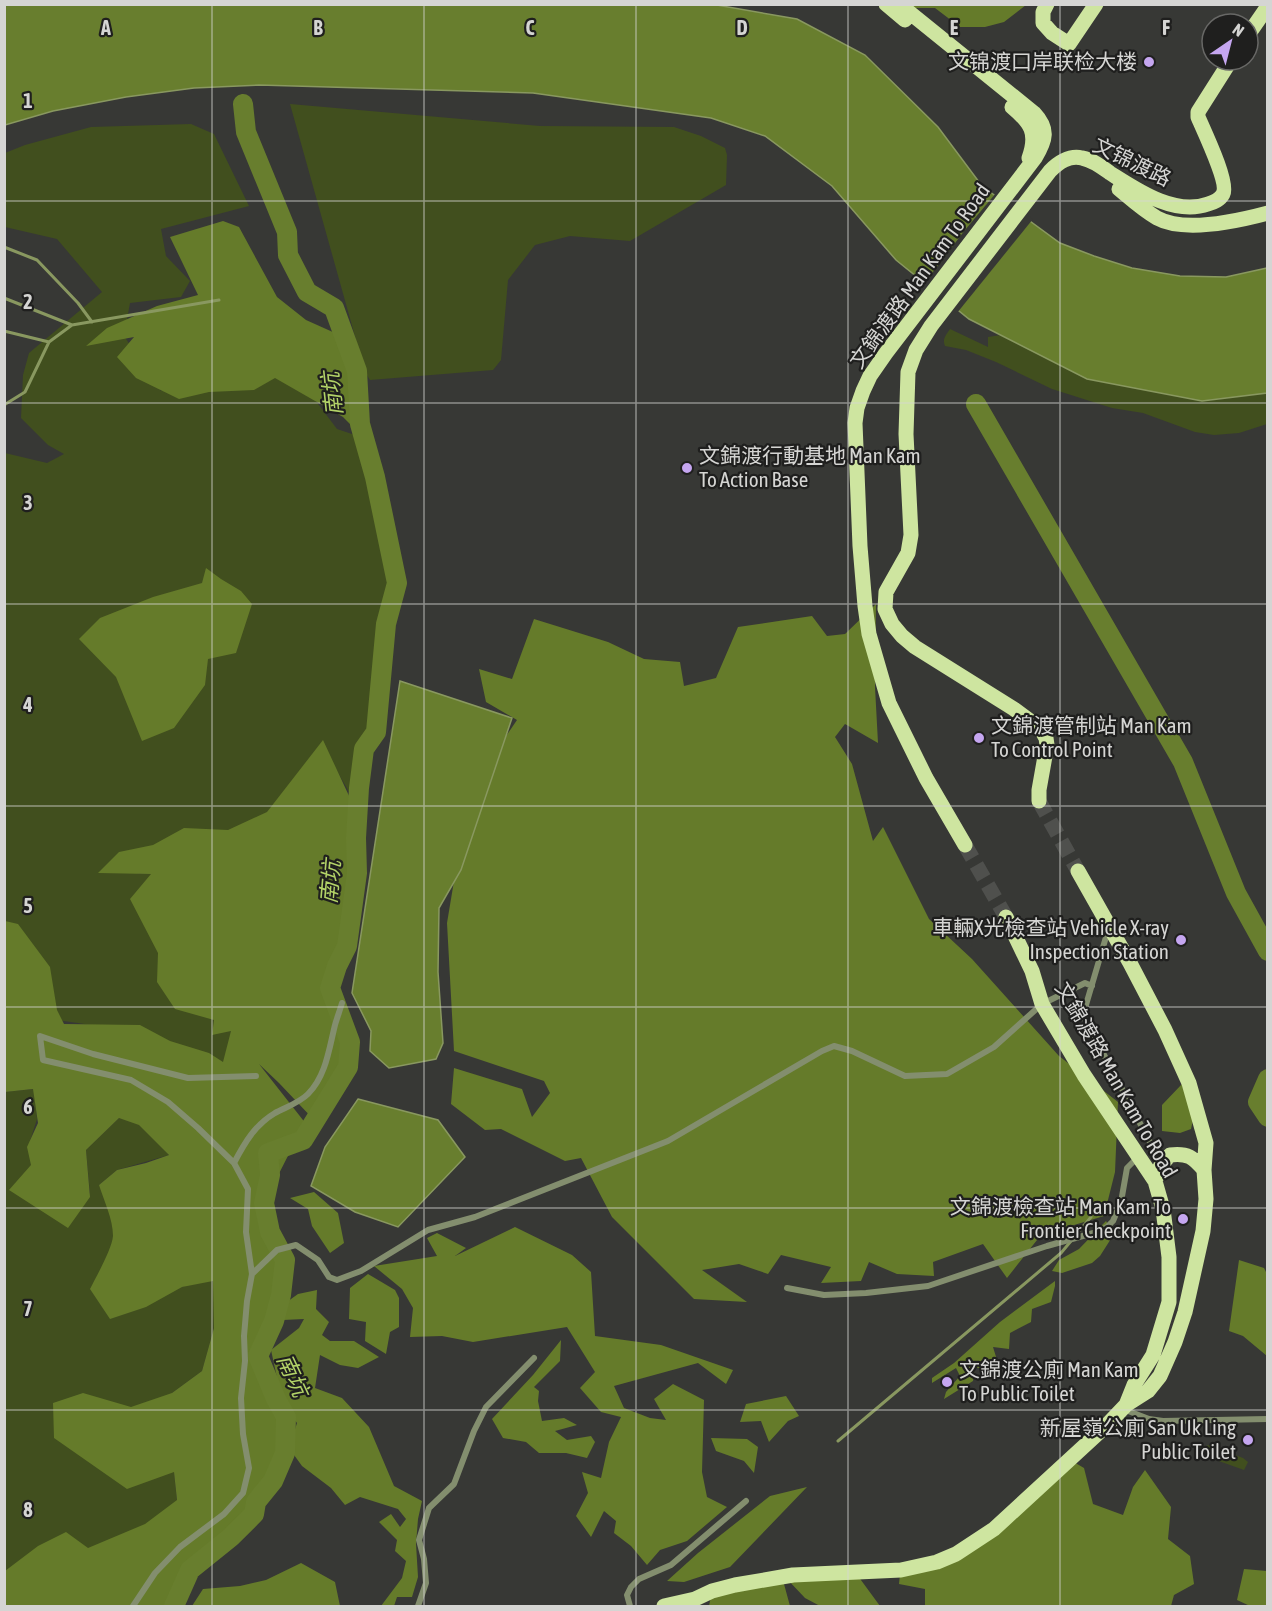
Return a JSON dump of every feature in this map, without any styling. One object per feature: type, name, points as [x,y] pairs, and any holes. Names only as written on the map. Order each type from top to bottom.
[{"type":"main road","points":[[886,4],[1026,120],[1034,136],[1033,148],[1018,179]]},
{"type":"main road","points":[[899,4],[1039,118],[1044,131],[1044,142],[1035,158],[1018,179]]},
{"type":"main road","points":[[1047,4],[1043,12],[1043,23],[1052,33],[1069,44],[1096,4]]},
{"type":"main road","name":"文锦渡路","points":[[1035,192],[1055,165],[1075,157],[1092,161],[1148,197],[1166,203],[1204,206],[1218,200],[1223,196],[1223,179],[1198,112],[1223,72]]},
{"type":"main road","name":"文锦渡路","points":[[1035,192],[1059,171],[1082,167],[1093,170],[1104,177],[1149,213],[1166,222],[1218,223],[1268,213]]},
{"type":"main road","name":"文錦渡路 Man Kam To Road","points":[[965,845],[926,778],[889,703],[869,634],[865,606],[855,423],[857,408],[870,376],[1018,179]]},
{"type":"main road","name":"文錦渡路 Man Kam To Road","points":[[1035,192],[931,326],[916,350],[908,372],[906,434],[911,535],[908,553],[886,592],[885,609],[892,624],[915,647],[1014,709],[1041,729],[1047,745],[1039,801]]},
{"type":"main road","name":"文錦渡路 Man Kam To Road","points":[[664,1606],[695,1599],[712,1591],[735,1585],[793,1575],[901,1570],[937,1562],[956,1554],[994,1529],[1124,1407],[1148,1391],[1160,1376],[1182,1322],[1203,1231],[1206,1199],[1204,1170],[1206,1143],[1189,1083],[1165,1029],[1078,871]]},
{"type":"main road","name":"文錦渡路 Man Kam To Road","points":[[1006,917],[1032,970],[1042,1004],[1084,1075],[1155,1181],[1163,1209],[1169,1257],[1169,1302],[1153,1354],[1124,1407]]},
{"type":"main road","points":[[1155,1181],[1161,1165],[1170,1155],[1182,1154],[1194,1158],[1204,1170]]},
{"type":"street","points":[[1106,937],[1083,1015],[1152,1146],[1167,1159]]},
{"type":"street","points":[[252,1274],[277,1250],[296,1245],[318,1260],[329,1277],[337,1280],[361,1271],[428,1230],[475,1217],[668,1142],[834,1046],[852,1051],[905,1076],[947,1074],[994,1047],[1042,1004],[1085,983],[1092,986]]},
{"type":"street","points":[[234,1163],[247,1139],[262,1122],[308,1094],[320,1077],[327,1061],[342,1003]]},
{"type":"street","points":[[133,1606],[154,1574],[180,1547],[224,1514],[243,1493],[249,1468],[243,1434],[242,1398],[244,1336],[252,1274],[246,1232],[248,1189],[234,1163],[168,1102],[131,1080],[43,1060],[40,1036],[93,1054],[188,1078],[256,1076]]},
{"type":"street","points":[[787,1288],[824,1295],[928,1286],[1047,1246],[1097,1232],[1113,1221],[1121,1202],[1127,1168],[1136,1160],[1142,1162]]},
{"type":"street","points":[[418,1606],[426,1582],[424,1559],[419,1540],[429,1508],[454,1484],[474,1431],[486,1407],[534,1358]]},
{"type":"street","points":[[1124,1407],[1149,1419],[1162,1421],[1268,1419]]},
{"type":"street","points":[[630,1606],[627,1594],[639,1579],[671,1565],[746,1501]]},
{"type":"shaded area","points":[[711,4],[797,19],[865,55],[938,127],[982,186],[1060,243],[1132,268],[1180,276],[1226,277],[1267,268],[1267,393],[1202,401],[1087,379],[969,319],[896,260],[832,186],[765,136],[711,118],[533,93],[259,85],[194,88],[126,97],[53,111],[5,125],[5,5]]},
{"type":"shaded area","points":[[907,5],[1026,5],[1004,22],[985,27],[960,27],[935,8],[911,8]]},
{"type":"shaded area","points":[[290,104],[540,126],[674,127],[701,136],[725,148],[727,155],[726,185],[630,241],[570,236],[535,245],[508,280],[501,360],[493,370],[370,380],[365,372]]},
{"type":"shaded area","points":[[191,124],[214,134],[249,206],[161,229],[166,256],[190,281],[181,297],[130,303],[124,336],[161,391],[197,345],[274,364],[300,380],[337,429],[364,438],[397,583],[388,615],[376,732],[364,749],[358,807],[321,744],[281,803],[238,836],[137,874],[152,874],[233,1025],[226,1069],[140,1032],[50,1019],[5,927],[5,453],[47,463],[64,454],[48,445],[21,418],[23,375],[29,353],[102,292],[57,239],[5,227],[5,153],[25,145],[91,127]]},
{"type":"shaded area","points":[[223,221],[239,227],[277,297],[306,320],[335,333],[367,425],[357,431],[343,417],[275,378],[254,390],[209,392],[179,399],[136,378],[117,357],[134,337],[86,346],[107,328],[157,306],[198,295],[170,237]]},
{"type":"shaded area","points":[[950,329],[988,347],[988,337],[1001,335],[1087,379],[1206,401],[1267,393],[1267,424],[1239,433],[1214,435],[1195,432],[1143,413],[1112,408],[1052,389],[966,350],[945,346],[944,339]]},
{"type":"shaded area","points":[[206,568],[241,591],[252,604],[236,653],[208,659],[205,685],[174,728],[142,741],[116,677],[79,639],[100,618],[153,597],[202,583]]},
{"type":"shaded area","points":[[876,604],[875,687],[878,743],[845,724],[835,737],[852,764],[873,841],[883,827],[929,919],[972,959],[1059,1056],[1118,1102],[1115,1172],[1104,1216],[1041,1235],[1007,1278],[983,1244],[933,1262],[934,1276],[897,1274],[869,1262],[861,1281],[821,1283],[831,1267],[781,1255],[768,1274],[739,1264],[702,1270],[747,1302],[694,1299],[612,1217],[581,1158],[565,1161],[501,1129],[485,1130],[451,1104],[454,1068],[522,1089],[532,1117],[550,1093],[544,1081],[454,1051],[447,923],[458,857],[493,755],[517,720],[486,702],[479,669],[512,679],[534,619],[608,642],[644,659],[680,662],[684,686],[716,678],[738,627],[812,616],[827,636],[845,634]]},
{"type":"shaded area","points":[[400,681],[512,718],[461,870],[439,908],[438,972],[443,1043],[436,1059],[389,1068],[370,1051],[371,1031],[352,993]]},
{"type":"shaded area","points":[[323,740],[357,813],[355,892],[330,988],[350,1042],[349,1056],[315,1121],[259,1064],[310,1129],[294,1144],[264,1203],[279,1282],[253,1363],[286,1427],[273,1481],[244,1525],[196,1578],[181,1606],[5,1606],[5,1571],[38,1546],[66,1532],[88,1548],[145,1524],[177,1500],[174,1472],[127,1489],[54,1438],[53,1403],[83,1393],[131,1407],[172,1393],[202,1371],[214,1328],[213,1281],[182,1287],[146,1307],[110,1319],[90,1289],[107,1255],[113,1236],[110,1217],[99,1185],[117,1170],[169,1155],[139,1125],[119,1118],[86,1150],[90,1197],[68,1228],[9,1190],[31,1165],[27,1147],[38,1123],[33,1089],[5,1092],[5,921],[18,924],[50,967],[57,1010],[64,1024],[140,1025],[170,1041],[209,1053],[223,1062],[231,1031],[212,1035],[214,1020],[175,1009],[157,982],[158,953],[130,899],[151,874],[98,873],[119,852],[153,845],[184,828],[228,830],[267,812]]},
{"type":"shaded area","points":[[1267,1070],[1268,1125],[1260,1119],[1253,1106]]},
{"type":"shaded area","points":[[1182,1084],[1193,1120],[1191,1129],[1180,1133],[1162,1131],[1162,1105]]},
{"type":"shaded area","points":[[34,1089],[37,1119],[30,1141],[90,1194],[86,1150],[119,1118],[138,1120],[169,1155],[117,1170],[99,1185],[182,1287],[209,1277],[220,1284],[214,1328],[202,1371],[172,1393],[177,1501],[98,1559],[4,1575],[4,1092]]},
{"type":"shaded area","points":[[358,1099],[438,1120],[465,1157],[398,1227],[355,1212],[311,1186],[325,1147]]},
{"type":"shaded area","points":[[314,1192],[338,1213],[344,1243],[330,1253],[312,1226],[308,1209],[290,1198]]},
{"type":"shaded area","points":[[1106,1221],[1114,1234],[1100,1256],[1092,1263],[1062,1273],[1052,1271],[1059,1260],[1079,1249]]},
{"type":"shaded area","points":[[515,1227],[572,1255],[591,1272],[595,1336],[661,1345],[733,1370],[726,1384],[698,1363],[614,1386],[624,1408],[650,1418],[666,1420],[654,1399],[673,1384],[704,1400],[702,1472],[707,1497],[727,1507],[687,1541],[660,1550],[647,1565],[631,1546],[614,1533],[616,1521],[604,1511],[591,1537],[576,1516],[588,1493],[582,1472],[601,1478],[609,1442],[621,1417],[601,1412],[580,1388],[595,1372],[567,1327],[473,1342],[442,1336],[410,1337],[413,1308],[402,1289],[374,1266],[437,1256],[427,1238],[437,1233],[466,1248],[455,1256]]},
{"type":"shaded area","points":[[1239,1260],[1264,1268],[1267,1274],[1267,1356],[1243,1336],[1229,1331]]},
{"type":"shaded area","points":[[368,1274],[395,1290],[399,1298],[399,1327],[390,1332],[386,1354],[365,1341],[366,1322],[349,1319],[350,1288]]},
{"type":"shaded area","points":[[1055,1281],[1051,1302],[1032,1309],[1031,1322],[1010,1333],[1009,1349],[993,1347],[997,1360],[992,1372],[975,1367],[973,1381],[944,1399],[946,1392],[960,1376],[956,1368],[932,1383],[932,1378],[954,1363],[1000,1322]]},
{"type":"shaded area","points":[[317,1290],[316,1309],[329,1322],[322,1335],[330,1341],[354,1341],[379,1357],[358,1368],[340,1365],[320,1355],[315,1388],[342,1398],[369,1427],[394,1486],[422,1501],[416,1544],[418,1577],[412,1597],[397,1597],[394,1606],[381,1606],[402,1578],[406,1561],[395,1551],[397,1540],[379,1522],[391,1514],[400,1527],[406,1519],[398,1509],[360,1497],[345,1505],[331,1488],[302,1466],[289,1448],[297,1423],[283,1405],[271,1350],[299,1328],[304,1319],[283,1320],[284,1304],[298,1294]]},
{"type":"shaded area","points":[[561,1340],[560,1361],[534,1387],[539,1391],[538,1401],[542,1421],[564,1418],[577,1425],[555,1431],[567,1440],[591,1436],[595,1442],[587,1458],[566,1453],[539,1453],[526,1442],[503,1438],[492,1419],[533,1375]]},
{"type":"shaded area","points":[[786,1396],[799,1416],[788,1421],[769,1442],[761,1421],[740,1422],[746,1404]]},
{"type":"shaded area","points":[[711,1438],[747,1439],[758,1447],[754,1473],[744,1461],[716,1451]]},
{"type":"shaded area","points":[[1210,1445],[1243,1458],[1248,1462],[1244,1470],[1199,1454],[1201,1447]]},
{"type":"shaded area","points":[[1072,1461],[1084,1468],[1093,1504],[1123,1515],[1133,1487],[1145,1470],[1171,1507],[1168,1539],[1190,1556],[1194,1584],[1174,1595],[1171,1606],[925,1606],[925,1589],[899,1584],[900,1574],[958,1559]]},
{"type":"shaded area","points":[[807,1487],[730,1567],[684,1582],[667,1581],[698,1553],[770,1496]]},
{"type":"shaded area","points":[[301,1563],[335,1582],[340,1606],[192,1606],[203,1589],[240,1586],[266,1580]]},
{"type":"shaded area","points":[[1244,1569],[1267,1571],[1267,1606],[1250,1606],[1237,1600]]},
{"type":"shaded area","points":[[781,1573],[790,1606],[709,1606],[712,1591]]},
{"type":"shaded area","points":[[858,1576],[880,1606],[820,1606],[805,1598],[787,1579]]},
{"type":"pier","points":[[996,193],[1033,219],[957,313],[923,285]]},
{"type":"waterway","name":"南坑","points":[[174,1606],[190,1570],[231,1537],[254,1514],[256,1502],[273,1481],[285,1453],[286,1417],[258,1356],[274,1321],[281,1295],[285,1260],[270,1232],[264,1203],[270,1175],[268,1153],[303,1140],[348,1067],[350,1042],[330,988],[347,946],[357,873],[356,838],[364,749],[376,732],[386,624],[397,583],[375,477],[360,424],[357,371],[334,308],[307,292],[288,255],[287,232],[246,132],[243,104]]},
{"type":"waterway","points":[[4,247],[37,260],[78,303],[92,322]]},
{"type":"waterway","points":[[4,298],[72,325]]},
{"type":"waterway","points":[[4,405],[25,392],[49,342],[72,325],[219,300]]},
{"type":"waterway","points":[[4,331],[49,342]]},
{"type":"waterway","points":[[976,404],[1183,762],[1236,893],[1268,951]]},
{"type":"waterway","points":[[1268,1079],[1258,1102],[1268,1117]]},
{"type":"waterway","points":[[1075,1236],[1091,1217]]},
{"type":"waterway","points":[[838,1441],[1061,1253],[1071,1241]]},
{"type":"tunnel","points":[[1039,801],[1078,871]]},
{"type":"tunnel","points":[[965,845],[1006,917]]},
{"type":"place","name":"文锦渡口岸联检大楼","points":[[1149,62]]},
{"type":"place","name":"文錦渡行動基地 Man Kam To Action Base","points":[[687,468]]},
{"type":"place","name":"文錦渡管制站 Man Kam To Control Point","points":[[979,738]]},
{"type":"place","name":"車輛X光檢查站 Vehicle X-ray Inspection Station","points":[[1181,940]]},
{"type":"place","name":"文錦渡檢查站 Man Kam To Frontier Checkpoint","points":[[1183,1219]]},
{"type":"place","name":"文錦渡公廁 Man Kam To Public Toilet","points":[[947,1382]]},
{"type":"place","name":"新屋嶺公廁 San Uk Ling Public Toilet","points":[[1248,1440]]}]
